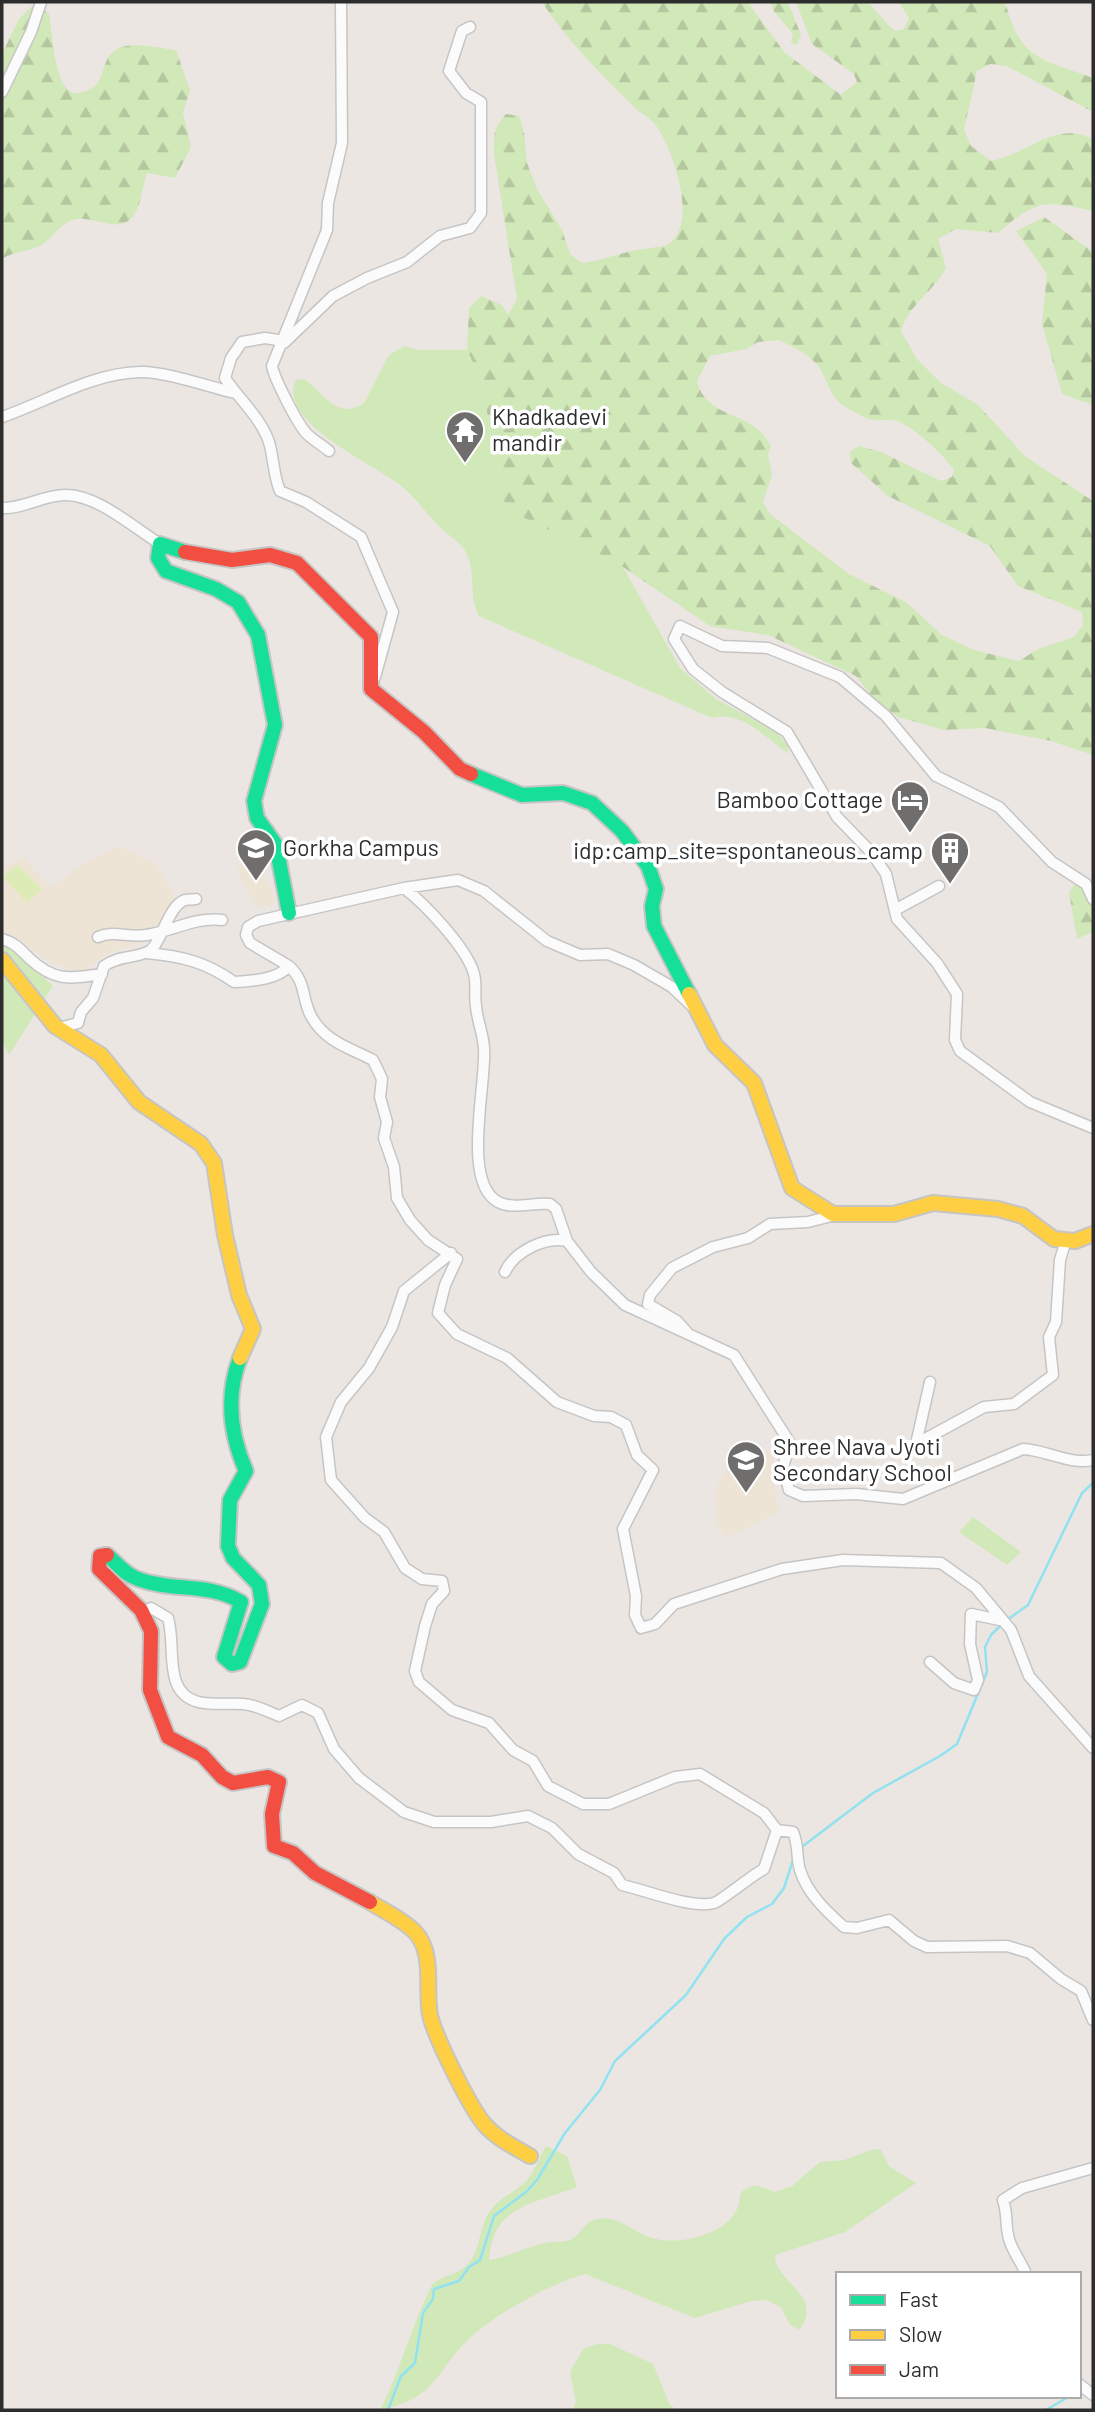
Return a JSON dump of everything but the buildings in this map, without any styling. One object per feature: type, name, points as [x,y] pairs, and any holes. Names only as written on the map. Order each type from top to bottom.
[{"type":"street","points":[[2,92],[31,32],[41,2]]},
{"type":"street","points":[[329,451],[306,433],[290,400],[275,380],[272,366],[327,230],[328,203],[342,143],[341,2]]},
{"type":"street","points":[[283,343],[333,296],[367,278],[407,262],[440,236],[470,228],[481,213],[481,102],[466,93],[449,71],[462,31],[470,27]]},
{"type":"street","points":[[283,343],[265,338],[242,342],[230,358],[225,379],[254,416],[269,442],[273,475],[281,491],[306,502],[361,537],[393,612],[371,689]]},
{"type":"street","points":[[2,417],[54,395],[119,374],[142,372],[237,393]]},
{"type":"street","points":[[2,508],[15,509],[65,495],[94,500],[160,544],[194,555],[232,560],[270,555],[297,563],[372,637],[371,689]]},
{"type":"street","points":[[160,544],[158,558],[166,571],[216,589],[238,602],[258,635],[268,676],[275,725],[254,801],[257,818],[276,845],[289,913]]},
{"type":"street","points":[[1093,899],[1086,884],[1052,862],[999,807],[936,776],[886,716],[840,677],[768,648],[722,646],[680,626],[674,639],[694,669],[722,692],[787,732],[837,817],[871,852],[886,874],[897,919],[937,962],[957,993],[955,1040],[960,1051],[1030,1102],[1093,1128]]},
{"type":"street","points":[[371,689],[424,732],[460,769],[522,795],[562,793],[592,803],[622,831],[648,866],[656,889],[652,906],[654,926],[715,1045],[754,1083],[792,1188],[839,1214]]},
{"type":"street","points":[[702,1019],[688,1001],[663,981],[608,954],[580,955],[547,941],[484,891],[458,880],[404,888],[258,921],[248,927],[246,935],[250,943],[289,966],[300,976],[311,1016],[337,1045],[373,1060],[382,1079],[380,1097],[387,1122],[384,1138],[394,1167],[397,1198],[410,1220],[428,1240],[451,1252],[457,1259],[445,1285],[438,1313],[457,1334],[507,1358],[557,1402],[594,1416],[611,1417],[626,1425],[637,1455],[653,1470],[623,1529],[633,1573],[635,1615],[641,1628],[655,1624],[674,1604],[782,1569],[843,1560],[941,1563],[976,1588],[1011,1630],[1029,1676],[1093,1748]]},
{"type":"street","points":[[895,910],[939,886]]},
{"type":"street","points":[[404,888],[428,905],[475,977],[475,1005],[485,1048],[478,1119],[482,1181],[498,1202],[513,1205],[551,1204],[556,1209],[567,1241],[592,1272],[625,1305],[734,1355],[790,1443],[783,1467],[789,1489],[803,1496],[856,1494],[904,1499],[1023,1449],[1042,1450],[1069,1459],[1093,1460]]},
{"type":"street","points":[[147,953],[158,944],[167,919],[183,901],[195,899]]},
{"type":"street","points":[[98,937],[110,932],[129,937],[161,932],[202,918],[222,920]]},
{"type":"street","points":[[2,939],[12,941],[40,969],[66,980],[102,974]]},
{"type":"street","points":[[58,1028],[78,1023],[104,966],[112,960],[147,953],[184,957],[213,967],[234,982],[274,975],[289,966]]},
{"type":"street","points":[[2,960],[58,1028],[102,1055],[139,1102],[201,1143],[214,1163],[225,1235],[239,1295],[253,1329],[236,1362],[230,1406],[232,1435],[246,1471],[230,1500],[228,1546],[233,1559],[259,1585],[262,1604],[240,1661],[232,1664],[224,1657],[239,1616],[241,1602],[229,1592],[143,1580],[124,1572],[108,1555],[100,1556],[99,1569],[143,1613],[151,1631],[150,1690],[168,1737],[202,1755],[222,1777],[233,1783],[268,1777],[279,1782],[273,1801],[271,1830],[274,1846],[293,1853],[314,1873],[353,1891],[415,1932],[423,1946],[430,1986],[430,2014],[441,2043],[484,2124],[503,2141],[530,2156]]},
{"type":"street","points":[[690,1335],[677,1321],[648,1304],[650,1295],[672,1268],[713,1247],[748,1238],[770,1224],[808,1222],[839,1214],[894,1214],[933,1203],[998,1209],[1023,1216],[1054,1239],[1066,1240],[1093,1234]]},
{"type":"street","points":[[505,1272],[510,1260],[533,1247],[557,1239],[567,1241]]},
{"type":"street","points":[[930,1382],[916,1444],[984,1407],[1014,1404],[1053,1375],[1049,1337],[1056,1322],[1056,1297],[1066,1240]]},
{"type":"street","points":[[451,1252],[404,1291],[392,1327],[369,1368],[341,1402],[326,1437],[331,1480],[365,1518],[384,1532],[405,1568],[422,1578],[442,1581],[444,1591],[432,1604],[415,1671],[419,1682],[452,1710],[489,1723],[513,1750],[533,1761],[548,1786],[583,1804],[609,1804],[675,1777],[700,1774],[764,1813],[777,1830],[793,1832],[798,1843],[799,1868],[809,1890],[844,1927],[857,1928],[889,1920],[914,1941],[927,1947],[1007,1946],[1030,1953],[1061,1979],[1081,1991],[1093,2020]]},
{"type":"street","points":[[143,1613],[151,1608],[168,1618],[174,1674],[177,1685],[185,1694],[205,1705],[242,1704],[279,1716],[302,1705],[311,1708],[318,1713],[334,1749],[359,1778],[404,1812],[422,1820],[484,1823],[528,1816],[552,1828],[578,1854],[614,1873],[622,1885],[692,1903],[715,1903],[746,1878],[764,1869],[777,1830]]},
{"type":"street","points":[[930,1662],[954,1683],[974,1689],[978,1680],[970,1644],[971,1614],[1000,1620]]},
{"type":"street","points":[[1025,2272],[1015,2257],[1009,2238],[1008,2212],[1003,2200],[1022,2188],[1093,2168]]},
{"type":"shaded area","points":[[119,846],[156,864],[176,897],[150,940],[105,955],[81,973],[47,961],[16,937],[2,931],[2,869],[23,857],[51,887],[81,865]]},
{"type":"shaded area","name":"Gorkha Campus","points":[[253,857],[278,901],[262,908],[255,903],[236,869]]},
{"type":"shaded area","name":"Shree Nava Jyoti Secondary School","points":[[774,1450],[773,1480],[779,1512],[725,1539],[717,1523],[715,1490],[725,1472],[751,1464],[763,1452]]},
{"type":"green space","points":[[542,2],[748,2],[784,52],[841,95],[857,82],[854,74],[812,44],[796,2],[868,3],[895,31],[904,29],[909,18],[899,2],[1005,2],[1018,36],[1026,47],[1047,61],[1093,78],[1093,112],[1007,66],[990,64],[977,71],[964,130],[971,146],[991,161],[1067,133],[1093,139],[1093,211],[1063,205],[1042,205],[1022,214],[998,233],[956,229],[938,239],[946,268],[909,313],[901,331],[917,359],[941,383],[978,405],[1026,457],[1093,501],[1093,755],[1051,741],[985,728],[944,730],[898,717],[874,699],[856,676],[768,635],[710,626],[623,567],[521,516],[504,501],[499,490],[486,405],[481,395],[484,385],[467,350],[469,308],[481,296],[502,305],[508,315],[517,299],[494,154],[494,137],[499,123],[506,114],[519,116],[524,132],[527,163],[537,189],[562,230],[570,254],[582,263],[666,245],[678,233],[682,218],[680,184],[675,166],[655,124],[597,70]],"holes":[[[779,340],[815,362],[841,403],[869,419],[895,420],[904,424],[928,442],[954,470],[952,477],[941,481],[881,452],[859,446],[850,452],[851,463],[888,496],[990,546],[1018,586],[1082,612],[1083,625],[1074,637],[1038,649],[1019,661],[974,650],[942,635],[907,603],[849,574],[770,514],[763,502],[772,475],[768,454],[771,446],[753,425],[715,407],[701,392],[697,381],[710,356],[746,349],[758,342]]]},
{"type":"green space","points":[[771,2],[788,2],[801,35],[797,45],[791,43],[793,34],[773,10]]},
{"type":"green space","points":[[35,3],[49,14],[59,75],[71,92],[80,93],[95,86],[105,64],[117,49],[138,45],[176,50],[190,90],[183,113],[191,147],[175,178],[147,173],[138,208],[128,221],[111,224],[86,219],[73,220],[63,225],[38,247],[2,259],[2,54],[19,19]]},
{"type":"green space","points":[[1044,217],[1093,252],[1093,405],[1062,394],[1042,324],[1047,274],[1016,231]]},
{"type":"green space","points":[[405,346],[417,350],[467,350],[484,386],[481,395],[486,405],[499,490],[504,501],[521,516],[623,567],[680,668],[716,699],[775,731],[788,745],[788,753],[743,722],[733,718],[712,718],[479,616],[475,608],[471,566],[462,546],[399,484],[330,440],[313,426],[300,411],[294,395],[296,380],[304,379],[337,407],[354,408],[364,403],[389,355]]},
{"type":"green space","points":[[17,864],[42,889],[27,903],[3,877]]},
{"type":"green space","points":[[1075,884],[1093,887],[1092,932],[1077,939],[1069,893]]},
{"type":"green space","points":[[2,945],[16,952],[53,986],[9,1055],[2,1041]]},
{"type":"green space","points":[[973,1517],[1021,1552],[1007,1565],[959,1532]]},
{"type":"green space","points":[[546,2146],[567,2156],[577,2187],[531,2203],[507,2218],[498,2228],[492,2242],[489,2260],[545,2243],[569,2240],[589,2222],[600,2219],[615,2220],[652,2238],[665,2240],[708,2234],[731,2218],[738,2207],[740,2194],[748,2187],[760,2187],[775,2192],[792,2186],[820,2162],[844,2160],[874,2149],[881,2150],[889,2166],[916,2183],[845,2232],[775,2255],[777,2265],[802,2297],[806,2307],[806,2317],[800,2330],[790,2325],[781,2307],[767,2300],[751,2301],[695,2318],[585,2274],[542,2291],[497,2317],[460,2348],[426,2390],[400,2405],[380,2410],[432,2285],[468,2264],[476,2251],[487,2216],[499,2201],[528,2179]]},
{"type":"green space","points":[[597,2344],[610,2344],[653,2364],[670,2405],[677,2410],[572,2410],[576,2402],[570,2372],[583,2349]]},
{"type":"waterway","points":[[1007,1620],[1028,1605],[1082,1493],[1093,1483]]},
{"type":"waterway","points":[[799,1849],[873,1793],[957,1744],[987,1672],[985,1647],[991,1635],[1002,1624]]},
{"type":"waterway","points":[[388,2410],[401,2376],[415,2363],[423,2313],[433,2299],[434,2289],[459,2281],[469,2267],[480,2260],[494,2216],[526,2192],[537,2180],[565,2133],[600,2090],[615,2061],[686,1995],[724,1939],[747,1917],[772,1904],[784,1888],[794,1857]]},
{"type":"waterway","points":[[1046,2410],[1067,2398]]},
{"type":"traffic: fast","points":[[185,552],[160,544],[158,558],[166,571],[216,589],[238,602],[258,635],[275,725],[254,801],[257,818],[276,845],[289,913]]},
{"type":"traffic: fast","points":[[471,774],[522,795],[563,793],[592,803],[622,831],[648,866],[656,889],[652,906],[654,926],[689,994]]},
{"type":"traffic: fast","points":[[107,1555],[138,1579],[203,1589],[241,1602],[224,1657],[232,1664],[240,1662],[262,1604],[259,1585],[233,1558],[228,1546],[230,1500],[246,1471],[236,1443],[231,1415],[232,1387],[240,1358]]},
{"type":"traffic: slow","points":[[2,960],[55,1026],[101,1055],[139,1102],[201,1144],[214,1163],[225,1235],[239,1295],[253,1329],[240,1358]]},
{"type":"traffic: slow","points":[[689,994],[715,1045],[754,1083],[792,1188],[833,1214],[894,1214],[933,1203],[998,1209],[1023,1216],[1054,1239],[1075,1241],[1093,1234]]},
{"type":"traffic: slow","points":[[370,1902],[405,1924],[421,1941],[427,1961],[430,2015],[454,2073],[479,2118],[501,2139],[530,2156]]},
{"type":"traffic: jam","points":[[185,552],[232,560],[270,555],[297,563],[371,637],[371,689],[424,732],[460,769],[471,774]]},
{"type":"traffic: jam","points":[[107,1555],[100,1556],[99,1569],[141,1610],[151,1631],[150,1690],[168,1737],[202,1755],[222,1777],[233,1783],[268,1777],[279,1782],[272,1814],[274,1846],[293,1853],[315,1873],[370,1902]]},
{"type":"place","name":"Khadkadevi mandir","points":[[465,464]]},
{"type":"place","name":"Bamboo Cottage","points":[[910,834]]},
{"type":"place","name":"Gorkha Campus","points":[[256,882]]},
{"type":"place","name":"idp:camp_site=spontaneous_camp","points":[[950,885]]},
{"type":"place","name":"Shree Nava Jyoti Secondary School","points":[[746,1494]]}]
